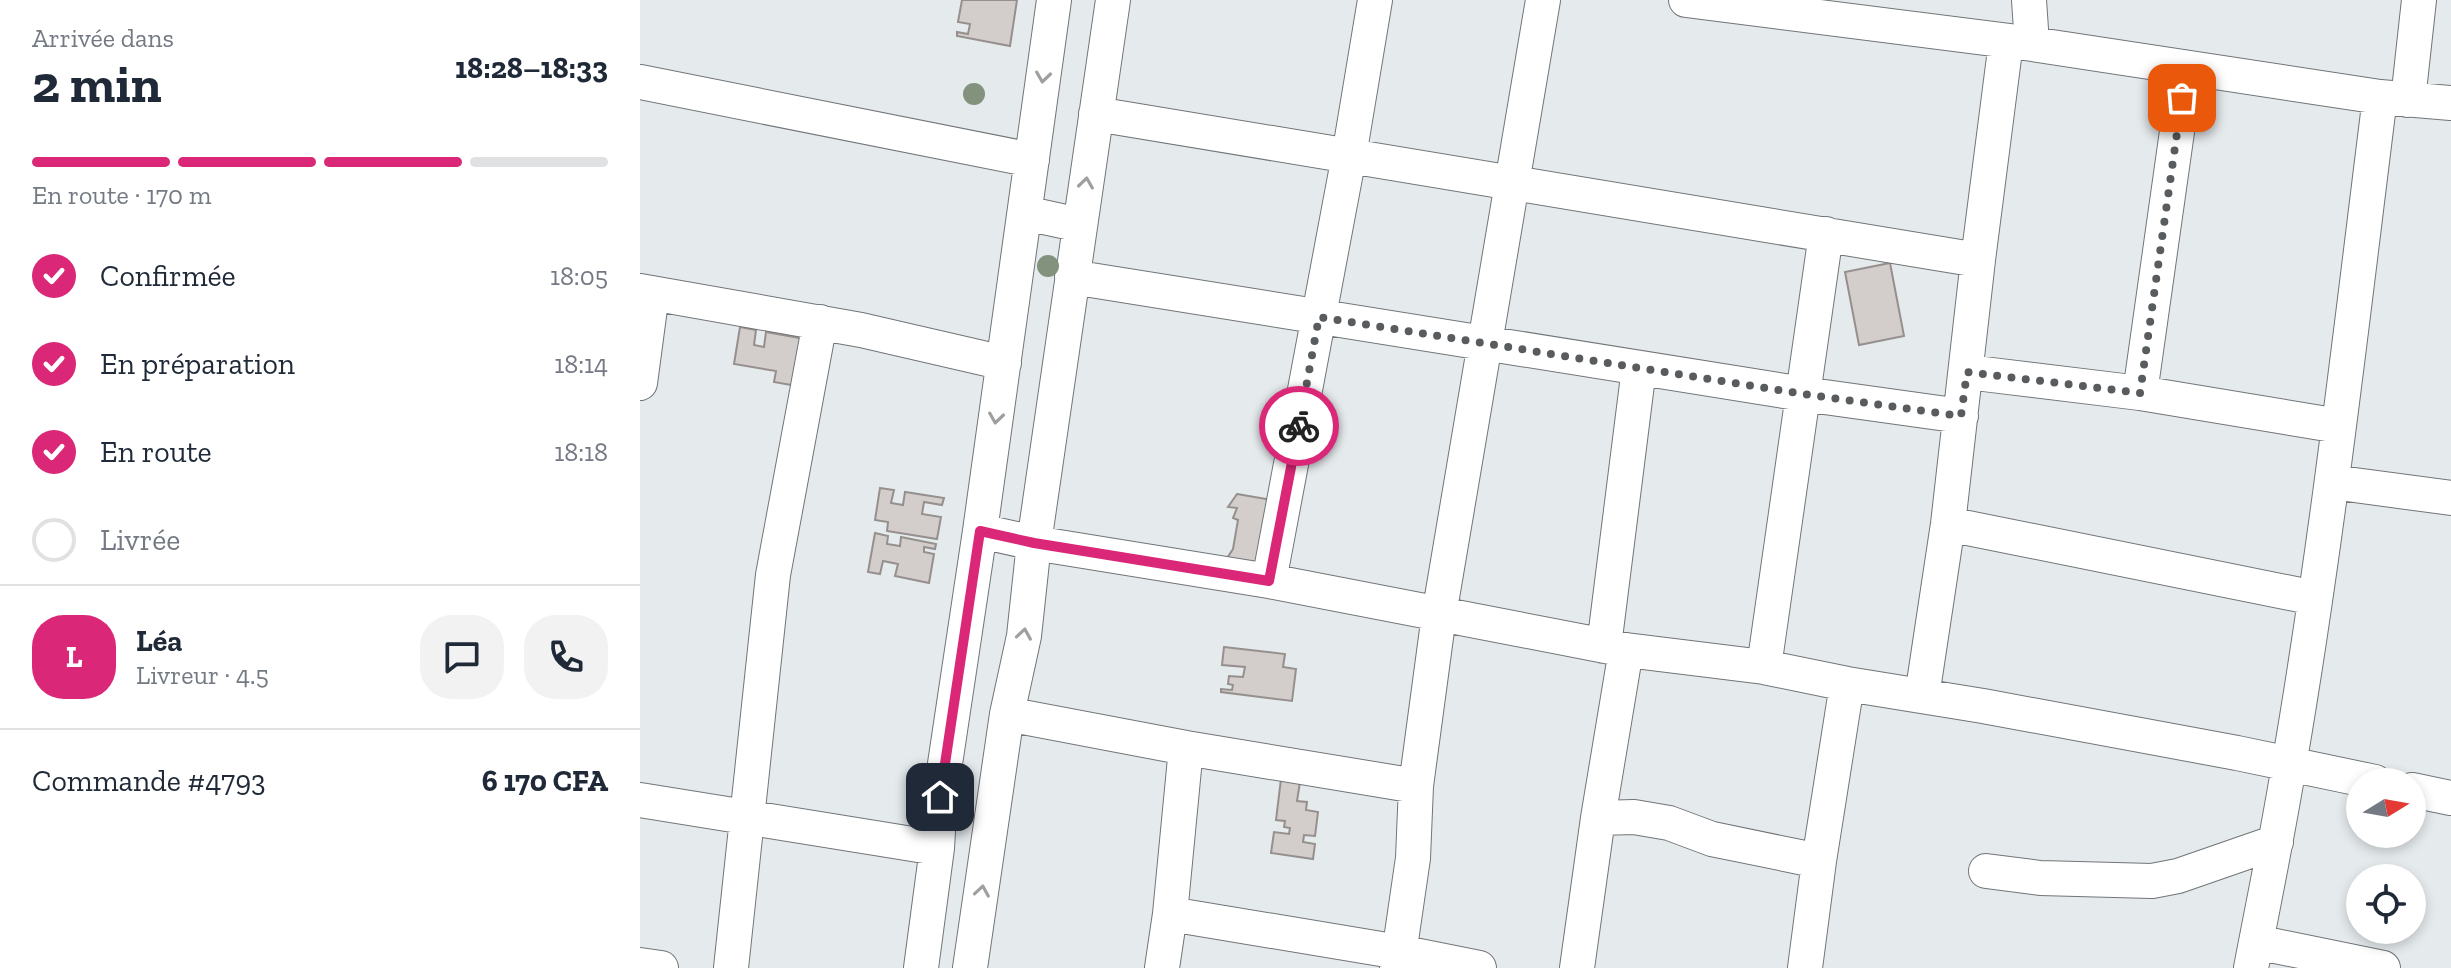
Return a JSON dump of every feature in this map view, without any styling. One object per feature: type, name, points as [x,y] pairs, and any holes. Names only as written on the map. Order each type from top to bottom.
[{"type":"street","points":[[921,968],[937,848],[940,797],[1054,0]]},
{"type":"street","points":[[970,968],[1007,714],[1024,636],[1034,543],[1113,0]]},
{"type":"street","points":[[1269,581],[1349,156],[1375,0]]},
{"type":"street","points":[[1398,960],[1413,858],[1416,786],[1439,615],[1543,0]]},
{"type":"street","points":[[1686,0],[1782,7],[2394,98],[2451,103]]},
{"type":"street","points":[[1922,696],[1948,524],[1978,260],[2029,0]]},
{"type":"street","points":[[2383,968],[2253,955],[2290,764],[2339,426],[2394,98],[2419,0]]},
{"type":"street","points":[[2140,393],[2186,68]]},
{"type":"street","points":[[640,82],[1032,160]]},
{"type":"street","points":[[1096,114],[1978,260]]},
{"type":"street","points":[[1025,213],[1080,225]]},
{"type":"street","points":[[1764,667],[1826,234]]},
{"type":"street","points":[[1072,277],[1803,394],[1961,416]]},
{"type":"street","points":[[640,383],[646,292],[1005,351],[1062,348]]},
{"type":"street","points":[[731,968],[773,575],[820,322]]},
{"type":"street","points":[[1577,968],[1598,818],[1639,368]]},
{"type":"street","points":[[1967,372],[2140,393],[2339,426]]},
{"type":"street","points":[[2332,482],[2451,498]]},
{"type":"street","points":[[1948,524],[2315,598]]},
{"type":"street","points":[[980,531],[1034,543],[1269,581],[1615,648],[1764,667],[2222,750],[2346,776]]},
{"type":"street","points":[[1805,968],[1847,684]]},
{"type":"street","points":[[1007,714],[1186,748],[1416,786]]},
{"type":"street","points":[[1162,968],[1186,748]]},
{"type":"street","points":[[2426,793],[2451,798]]},
{"type":"street","points":[[940,797],[993,816]]},
{"type":"street","points":[[640,800],[937,848]]},
{"type":"street","points":[[1598,818],[1634,817],[1669,823],[1712,839],[1819,861]]},
{"type":"street","points":[[1986,871],[2040,878],[2152,881],[2178,876],[2276,842]]},
{"type":"street","points":[[1170,914],[1398,960],[1479,968]]},
{"type":"street","points":[[640,965],[661,968]]},
{"type":"building","points":[[962,0],[1017,0],[1010,46],[957,36],[957,32],[968,34],[970,24],[958,22]]},
{"type":"building","points":[[1890,263],[1904,336],[1859,345],[1845,272]]},
{"type":"building","points":[[740,327],[756,330],[754,345],[764,347],[766,332],[805,339],[797,386],[774,382],[776,371],[734,364]]},
{"type":"building","points":[[880,488],[894,490],[891,503],[903,505],[905,492],[944,498],[942,505],[924,502],[922,514],[941,517],[937,539],[887,531],[888,522],[875,520]]},
{"type":"building","points":[[1237,494],[1272,500],[1262,567],[1225,561],[1233,549],[1238,520],[1233,518],[1237,508],[1228,507]]},
{"type":"building","points":[[875,533],[888,536],[887,544],[900,546],[901,537],[936,544],[935,549],[924,547],[924,552],[934,554],[929,583],[895,576],[898,564],[883,561],[880,574],[868,572]]},
{"type":"building","points":[[1224,647],[1285,654],[1283,667],[1296,669],[1292,701],[1221,692],[1221,689],[1232,690],[1233,685],[1228,684],[1229,676],[1243,677],[1245,667],[1222,665]]},
{"type":"building","points":[[1281,779],[1300,782],[1297,801],[1307,802],[1306,810],[1318,812],[1315,836],[1304,835],[1303,842],[1315,844],[1313,859],[1271,853],[1274,832],[1289,834],[1290,828],[1284,827],[1285,821],[1276,820]]},
{"type":"way so far","points":[[1299,426],[1319,317],[1961,416],[1967,372],[2140,393],[2182,98]]},
{"type":"route","points":[[940,797],[980,531],[1034,543],[1269,581],[1299,426]]}]
